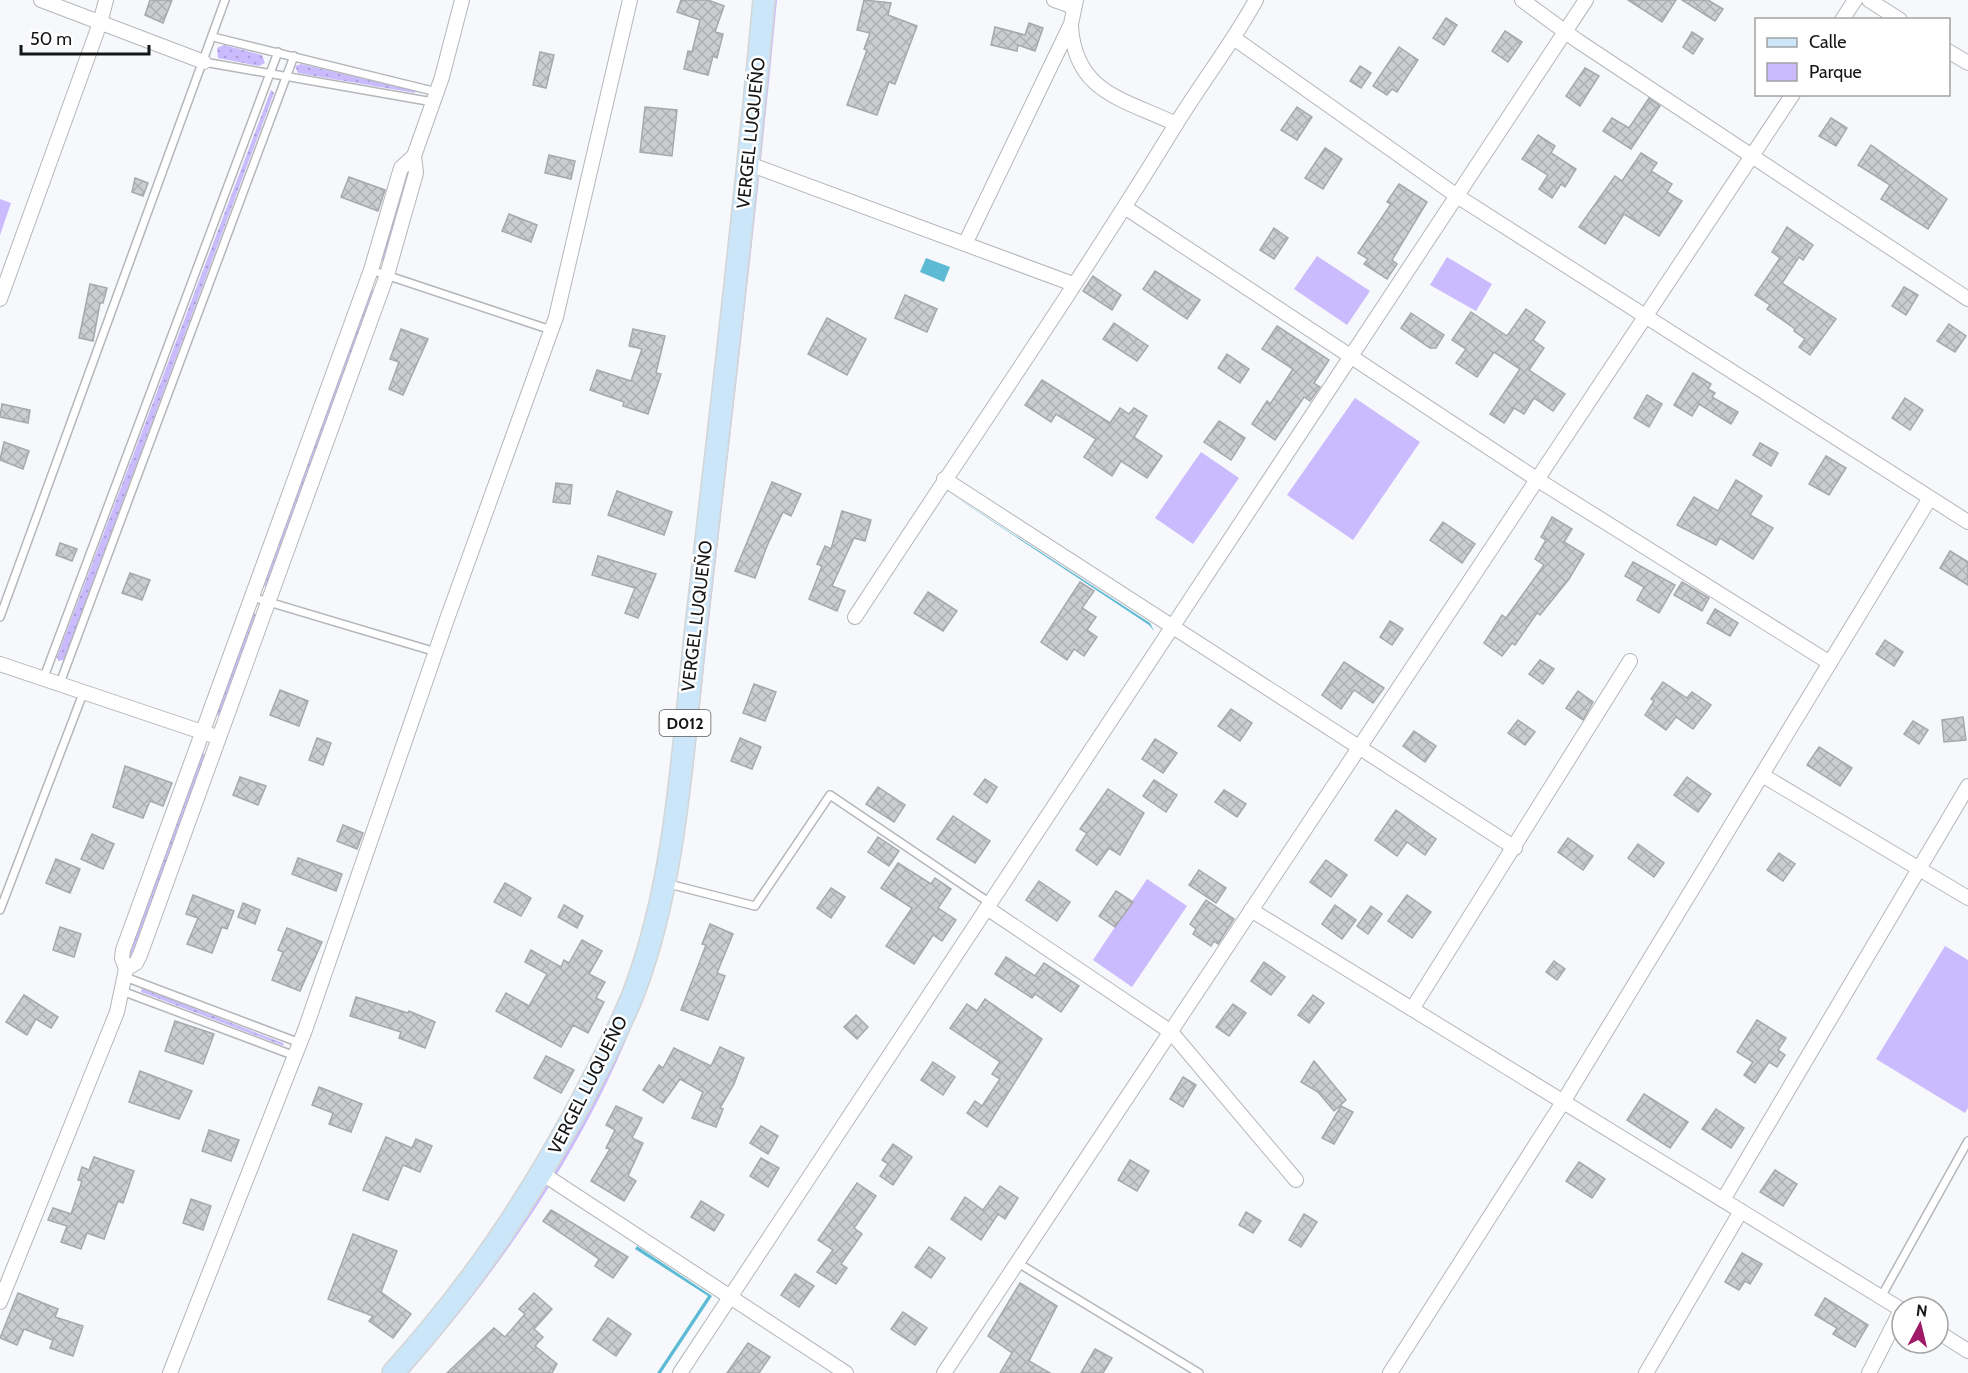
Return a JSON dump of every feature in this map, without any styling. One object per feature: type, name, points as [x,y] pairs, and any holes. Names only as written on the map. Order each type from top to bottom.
[{"type":"main road","name":"VERGEL LUQUEÑO","points":[[393,1373],[454,1304],[498,1243],[543,1174],[602,1063],[635,990],[657,917],[676,797],[749,164],[764,0]]},
{"type":"street","points":[[40,0],[204,62]]},
{"type":"street","points":[[0,299],[100,23],[106,0]]},
{"type":"street","points":[[126,973],[140,956],[387,275],[416,172],[414,156],[435,97],[462,0]]},
{"type":"street","points":[[170,1373],[297,1050],[551,330],[630,0]]},
{"type":"street","points":[[965,244],[1071,24],[1075,3],[1054,0]]},
{"type":"street","points":[[855,616],[1073,284],[1126,208],[1176,124],[1235,39],[1256,0]]},
{"type":"street","points":[[1522,0],[1565,32],[1752,158],[1968,298]]},
{"type":"street","points":[[680,1373],[1586,0]]},
{"type":"street","points":[[1843,18],[1855,0]]},
{"type":"street","points":[[1869,0],[1897,18]]},
{"type":"street","points":[[1071,24],[1075,56],[1092,82],[1176,124]]},
{"type":"street","points":[[1235,39],[1457,196],[1968,522]]},
{"type":"street","points":[[1950,52],[1968,63]]},
{"type":"street","points":[[944,1373],[1792,96]]},
{"type":"street","points":[[0,1302],[113,1023],[126,973],[122,958],[123,950],[372,270],[401,168],[414,156]]},
{"type":"street","points":[[749,164],[1073,284]]},
{"type":"street","points":[[1126,208],[1538,480],[1830,663]]},
{"type":"street","points":[[944,479],[1515,848]]},
{"type":"street","points":[[1390,1373],[1563,1102],[1930,498]]},
{"type":"street","points":[[1412,1009],[1630,662]]},
{"type":"street","points":[[0,663],[219,738]]},
{"type":"street","points":[[1762,775],[1968,898]]},
{"type":"street","points":[[1723,1200],[1968,786]]},
{"type":"street","points":[[988,906],[1171,1032],[1296,1180]]},
{"type":"street","points":[[1251,910],[1890,1303]]},
{"type":"street","points":[[543,1174],[846,1373]]},
{"type":"street","points":[[1646,1373],[1741,1211]]},
{"type":"street","points":[[1869,1373],[1890,1332]]},
{"type":"street","points":[[1950,1340],[1968,1351]]},
{"type":"lane","points":[[0,617],[225,0]]},
{"type":"lane","points":[[213,37],[294,56],[435,97]]},
{"type":"lane","points":[[44,677],[278,52]]},
{"type":"lane","points":[[60,683],[294,56]]},
{"type":"lane","points":[[204,62],[270,74],[435,97]]},
{"type":"lane","points":[[372,270],[551,330]]},
{"type":"lane","points":[[252,597],[436,652]]},
{"type":"lane","points":[[0,910],[84,691]]},
{"type":"lane","points":[[663,882],[755,906],[830,795],[988,906]]},
{"type":"lane","points":[[126,973],[297,1050]]},
{"type":"lane","points":[[122,991],[297,1050]]},
{"type":"lane","points":[[1881,1297],[1968,1141]]},
{"type":"lane","points":[[1017,1263],[1199,1373]]},
{"type":"green space","points":[[773,0],[777,0],[762,151],[696,744],[675,886],[664,932],[629,1032],[606,1085],[579,1137],[517,1236],[483,1283],[409,1373],[403,1373],[471,1295],[531,1209],[557,1166],[647,974]]},
{"type":"green space","points":[[224,45],[262,55],[265,63],[259,66],[218,58],[217,48]]},
{"type":"green space","points":[[301,64],[415,91],[415,93],[298,73],[295,66]]},
{"type":"green space","points":[[271,90],[274,93],[64,660],[58,661],[57,657]]},
{"type":"green space","points":[[405,169],[411,169],[384,261],[381,260]]},
{"type":"green space","points":[[0,199],[11,203],[0,235]]},
{"type":"green space","points":[[1317,256],[1370,291],[1347,325],[1294,289]]},
{"type":"green space","points":[[1447,257],[1492,284],[1476,311],[1430,285]]},
{"type":"green space","points":[[371,289],[375,291],[268,587],[264,586]]},
{"type":"green space","points":[[1355,398],[1420,442],[1353,540],[1287,495]]},
{"type":"green space","points":[[1201,452],[1239,478],[1193,544],[1155,518]]},
{"type":"green space","points":[[252,613],[257,615],[219,716],[216,714]]},
{"type":"green space","points":[[202,752],[207,756],[130,959],[127,956]]},
{"type":"green space","points":[[1147,879],[1187,906],[1132,987],[1093,960]]},
{"type":"green space","points":[[1945,946],[1968,960],[1968,1108],[1965,1113],[1876,1059]]},
{"type":"green space","points":[[142,988],[283,1043],[284,1046],[141,992]]},
{"type":"water","points":[[926,258],[950,267],[944,282],[920,272]]},
{"type":"water","points":[[948,492],[1150,623],[1154,631],[1149,625]]},
{"type":"water","points":[[637,1246],[712,1296],[661,1373],[657,1373],[708,1296],[635,1249]]},
{"type":"building","points":[[150,0],[172,0],[163,23],[145,15]]},
{"type":"building","points":[[681,0],[708,0],[724,6],[715,32],[723,34],[717,58],[713,56],[708,75],[684,69],[688,51],[692,52],[700,20],[677,12]]},
{"type":"building","points":[[864,0],[891,3],[888,15],[917,26],[895,84],[889,82],[877,115],[847,105],[867,50],[864,49],[870,33],[857,30]]},
{"type":"building","points":[[1628,0],[1676,0],[1662,22]]},
{"type":"building","points":[[1682,0],[1708,0],[1723,9],[1715,21]]},
{"type":"building","points":[[1446,18],[1457,25],[1444,45],[1433,38]]},
{"type":"building","points":[[1029,23],[1043,28],[1035,51],[1018,45],[1017,51],[991,45],[995,27],[1025,35]]},
{"type":"building","points":[[1505,31],[1522,42],[1508,62],[1492,51]]},
{"type":"building","points":[[1692,32],[1703,39],[1693,54],[1683,47]]},
{"type":"building","points":[[1399,47],[1418,60],[1397,92],[1392,89],[1387,95],[1373,86]]},
{"type":"building","points":[[540,52],[554,55],[546,88],[533,85]]},
{"type":"building","points":[[1360,66],[1371,73],[1361,88],[1350,81]]},
{"type":"building","points":[[1585,68],[1599,76],[1580,106],[1566,96]]},
{"type":"building","points":[[1649,98],[1660,106],[1631,149],[1603,131],[1612,118],[1629,128]]},
{"type":"building","points":[[645,107],[677,110],[672,156],[640,152]]},
{"type":"building","points":[[1297,107],[1312,117],[1297,140],[1281,130]]},
{"type":"building","points":[[1831,118],[1847,128],[1836,146],[1819,136]]},
{"type":"building","points":[[1538,135],[1555,146],[1551,153],[1576,169],[1565,187],[1561,184],[1552,198],[1539,189],[1548,175],[1522,159]]},
{"type":"building","points":[[1871,145],[1947,199],[1928,229],[1881,199],[1890,185],[1858,165]]},
{"type":"building","points":[[1325,148],[1342,159],[1323,189],[1305,178]]},
{"type":"building","points":[[1641,153],[1657,163],[1651,171],[1672,184],[1667,192],[1682,201],[1659,236],[1624,214],[1605,244],[1579,227],[1615,176],[1622,181]]},
{"type":"building","points":[[549,155],[575,161],[571,179],[545,173]]},
{"type":"building","points":[[349,177],[385,190],[378,211],[341,197]]},
{"type":"building","points":[[135,178],[148,183],[143,196],[132,192]]},
{"type":"building","points":[[1399,184],[1427,202],[1392,260],[1397,264],[1387,279],[1364,264],[1368,259],[1358,253],[1391,204],[1387,202]]},
{"type":"building","points":[[509,214],[537,225],[531,242],[502,231]]},
{"type":"building","points":[[1787,227],[1813,245],[1803,260],[1799,257],[1782,283],[1836,319],[1810,355],[1799,347],[1805,339],[1767,309],[1770,305],[1755,295],[1780,258],[1772,252]]},
{"type":"building","points":[[1274,228],[1288,238],[1274,259],[1260,250]]},
{"type":"building","points":[[1155,271],[1200,300],[1187,319],[1143,289]]},
{"type":"building","points":[[1093,276],[1121,295],[1112,310],[1083,291]]},
{"type":"building","points":[[90,284],[107,288],[103,303],[100,303],[93,341],[79,338]]},
{"type":"building","points":[[1904,287],[1918,295],[1906,315],[1892,306]]},
{"type":"building","points":[[905,295],[937,309],[927,332],[895,318]]},
{"type":"building","points":[[1526,309],[1545,322],[1533,340],[1544,348],[1529,370],[1565,394],[1553,411],[1534,398],[1524,414],[1514,408],[1504,423],[1490,414],[1520,369],[1494,352],[1477,377],[1456,363],[1466,349],[1452,340],[1471,312],[1507,336]]},
{"type":"building","points":[[1411,313],[1444,335],[1436,348],[1430,348],[1401,328]]},
{"type":"building","points":[[827,318],[866,339],[847,375],[808,354]]},
{"type":"building","points":[[1114,323],[1148,346],[1137,361],[1103,339]]},
{"type":"building","points":[[1949,324],[1966,336],[1955,352],[1937,341]]},
{"type":"building","points":[[1277,326],[1329,360],[1314,383],[1320,387],[1310,401],[1304,397],[1275,440],[1252,424],[1267,401],[1270,404],[1293,369],[1262,349]]},
{"type":"building","points":[[401,329],[428,339],[403,395],[389,389],[399,362],[390,359]]},
{"type":"building","points":[[633,329],[665,336],[656,373],[661,374],[648,414],[623,406],[624,402],[590,390],[597,370],[631,381],[642,349],[629,346]]},
{"type":"building","points":[[1227,354],[1249,369],[1240,383],[1218,368]]},
{"type":"building","points":[[1693,373],[1711,384],[1708,389],[1715,393],[1712,397],[1738,412],[1731,424],[1699,404],[1692,416],[1674,405]]},
{"type":"building","points":[[1042,380],[1110,423],[1120,408],[1129,414],[1134,408],[1147,416],[1134,437],[1162,456],[1147,478],[1121,461],[1112,476],[1084,457],[1096,439],[1056,414],[1051,422],[1025,405]]},
{"type":"building","points":[[1647,395],[1662,404],[1649,427],[1634,418]]},
{"type":"building","points":[[1905,398],[1923,410],[1910,430],[1892,418]]},
{"type":"building","points":[[2,404],[30,410],[28,423],[0,417]]},
{"type":"building","points":[[1219,421],[1245,438],[1231,460],[1204,442]]},
{"type":"building","points":[[4,442],[29,451],[23,469],[0,460]]},
{"type":"building","points":[[1760,443],[1778,453],[1771,466],[1753,455]]},
{"type":"building","points":[[1826,456],[1846,468],[1829,495],[1809,484]]},
{"type":"building","points":[[1736,480],[1762,496],[1750,515],[1773,528],[1753,559],[1720,538],[1716,545],[1677,525],[1694,497],[1718,511]]},
{"type":"building","points":[[772,482],[801,494],[791,516],[783,512],[755,578],[735,571]]},
{"type":"building","points":[[556,483],[572,485],[570,504],[553,502]]},
{"type":"building","points":[[617,491],[672,512],[664,535],[608,515]]},
{"type":"building","points":[[842,511],[871,520],[865,541],[854,538],[832,586],[845,591],[837,611],[809,599],[822,566],[817,564],[825,546],[831,549]]},
{"type":"building","points":[[1552,517],[1572,529],[1564,542],[1584,554],[1569,579],[1540,615],[1537,613],[1515,645],[1512,643],[1502,656],[1484,643],[1502,615],[1506,618],[1544,565],[1535,559],[1546,540],[1541,537]]},
{"type":"building","points":[[1443,522],[1475,544],[1462,563],[1430,540]]},
{"type":"building","points":[[60,543],[77,549],[72,561],[56,555]]},
{"type":"building","points":[[1950,551],[1968,562],[1968,585],[1940,568]]},
{"type":"building","points":[[598,556],[656,574],[638,618],[625,613],[635,588],[592,575]]},
{"type":"building","points":[[1633,562],[1675,585],[1659,613],[1637,600],[1644,587],[1625,576]]},
{"type":"building","points":[[130,573],[150,580],[142,600],[122,593]]},
{"type":"building","points":[[1080,582],[1094,591],[1082,608],[1096,617],[1087,630],[1097,637],[1084,656],[1074,649],[1067,660],[1041,642]]},
{"type":"building","points":[[1682,582],[1709,598],[1702,611],[1674,595]]},
{"type":"building","points":[[928,592],[957,611],[943,631],[914,613]]},
{"type":"building","points":[[1715,609],[1738,623],[1730,636],[1707,623]]},
{"type":"building","points":[[1390,621],[1403,629],[1392,645],[1380,637]]},
{"type":"building","points":[[1885,640],[1903,652],[1894,666],[1876,654]]},
{"type":"building","points":[[1540,660],[1554,669],[1543,684],[1529,674]]},
{"type":"building","points":[[1344,662],[1384,688],[1373,703],[1354,690],[1341,709],[1322,695]]},
{"type":"building","points":[[1663,682],[1687,698],[1692,692],[1711,705],[1693,729],[1676,717],[1666,730],[1645,715],[1654,701],[1651,699]]},
{"type":"building","points":[[754,684],[776,692],[765,721],[743,713]]},
{"type":"building","points":[[280,690],[308,701],[299,726],[270,715]]},
{"type":"building","points":[[1578,691],[1593,702],[1583,720],[1566,708]]},
{"type":"building","points":[[1231,709],[1252,723],[1240,741],[1218,726]]},
{"type":"building","points":[[1963,717],[1966,740],[1944,742],[1942,720]]},
{"type":"building","points":[[1518,720],[1535,732],[1525,745],[1508,733]]},
{"type":"building","points":[[1913,721],[1928,730],[1919,744],[1904,734]]},
{"type":"building","points":[[1414,731],[1436,746],[1425,762],[1403,746]]},
{"type":"building","points":[[317,738],[331,743],[323,765],[309,760]]},
{"type":"building","points":[[740,738],[761,747],[752,769],[731,761]]},
{"type":"building","points":[[1155,739],[1177,753],[1163,773],[1142,759]]},
{"type":"building","points":[[1819,747],[1852,768],[1840,786],[1807,765]]},
{"type":"building","points":[[125,766],[172,783],[163,806],[150,801],[143,818],[113,807]]},
{"type":"building","points":[[240,777],[266,786],[258,805],[233,795]]},
{"type":"building","points":[[1687,777],[1711,794],[1698,812],[1674,795]]},
{"type":"building","points":[[985,779],[997,787],[987,803],[974,794]]},
{"type":"building","points":[[1154,780],[1177,795],[1166,812],[1143,796]]},
{"type":"building","points":[[878,787],[905,805],[894,822],[866,804]]},
{"type":"building","points":[[1108,789],[1144,813],[1120,855],[1109,848],[1097,865],[1076,850],[1087,833],[1080,829]]},
{"type":"building","points":[[1224,790],[1246,804],[1237,817],[1215,802]]},
{"type":"building","points":[[1396,810],[1436,839],[1425,855],[1407,842],[1397,856],[1375,840]]},
{"type":"building","points":[[953,816],[990,841],[975,863],[937,839]]},
{"type":"building","points":[[343,825],[363,833],[357,849],[337,841]]},
{"type":"building","points":[[92,834],[114,844],[103,869],[81,859]]},
{"type":"building","points":[[878,837],[899,851],[889,866],[868,852]]},
{"type":"building","points":[[1568,838],[1593,856],[1583,870],[1558,852]]},
{"type":"building","points":[[1638,844],[1664,863],[1654,877],[1628,858]]},
{"type":"building","points":[[1779,853],[1795,864],[1783,881],[1767,870]]},
{"type":"building","points":[[298,858],[342,874],[336,891],[292,874]]},
{"type":"building","points":[[56,859],[80,869],[70,893],[46,883]]},
{"type":"building","points":[[1326,860],[1347,875],[1331,897],[1310,882]]},
{"type":"building","points":[[898,863],[931,884],[935,878],[951,889],[938,908],[956,920],[942,941],[933,935],[914,964],[886,946],[912,908],[881,888]]},
{"type":"building","points":[[1199,870],[1226,888],[1216,903],[1189,885]]},
{"type":"building","points":[[1039,881],[1070,902],[1057,921],[1026,900]]},
{"type":"building","points":[[505,883],[531,898],[521,916],[494,902]]},
{"type":"building","points":[[831,888],[845,897],[831,918],[817,908]]},
{"type":"building","points":[[1116,891],[1133,902],[1115,927],[1099,916]]},
{"type":"building","points":[[193,895],[234,911],[227,929],[222,927],[212,953],[187,944],[198,918],[186,914]]},
{"type":"building","points":[[1407,895],[1431,912],[1412,938],[1388,921]]},
{"type":"building","points":[[1206,900],[1234,919],[1218,944],[1214,941],[1211,946],[1193,934],[1196,929],[1190,924]]},
{"type":"building","points":[[243,903],[260,910],[255,924],[238,917]]},
{"type":"building","points":[[564,905],[583,916],[577,928],[558,917]]},
{"type":"building","points":[[1335,905],[1356,920],[1342,939],[1322,924]]},
{"type":"building","points":[[1371,906],[1382,914],[1368,934],[1357,926]]},
{"type":"building","points":[[710,924],[733,934],[717,973],[725,976],[708,1020],[681,1010],[706,945],[702,944]]},
{"type":"building","points":[[60,927],[81,934],[74,957],[53,950]]},
{"type":"building","points":[[287,928],[322,942],[300,991],[272,980],[283,952],[278,950]]},
{"type":"building","points":[[582,940],[602,951],[589,974],[605,982],[596,998],[604,1002],[588,1033],[573,1025],[561,1047],[496,1011],[506,993],[529,1006],[547,974],[525,962],[531,950],[561,967],[564,960],[569,963]]},
{"type":"building","points":[[1006,957],[1035,976],[1044,963],[1079,986],[1061,1012],[1035,994],[1032,998],[995,974]]},
{"type":"building","points":[[1554,961],[1565,969],[1557,980],[1546,972]]},
{"type":"building","points":[[1264,962],[1285,977],[1271,995],[1251,981]]},
{"type":"building","points":[[24,995],[58,1017],[51,1028],[36,1019],[27,1035],[6,1022]]},
{"type":"building","points":[[1313,995],[1324,1003],[1309,1023],[1298,1015]]},
{"type":"building","points":[[356,997],[408,1013],[409,1011],[435,1022],[425,1048],[399,1038],[401,1032],[350,1016]]},
{"type":"building","points":[[985,999],[1042,1039],[987,1127],[967,1113],[975,1101],[982,1106],[1000,1079],[992,1074],[1000,1062],[950,1028],[967,1004],[977,1011]]},
{"type":"building","points":[[1233,1004],[1246,1013],[1229,1036],[1216,1027]]},
{"type":"building","points":[[856,1015],[868,1027],[857,1039],[844,1027]]},
{"type":"building","points":[[1757,1020],[1786,1038],[1778,1050],[1785,1055],[1777,1067],[1769,1062],[1755,1083],[1744,1075],[1753,1062],[1737,1052]]},
{"type":"building","points":[[175,1021],[214,1034],[203,1064],[165,1051]]},
{"type":"building","points":[[720,1047],[744,1058],[734,1084],[720,1108],[723,1109],[716,1127],[692,1118],[703,1092],[680,1079],[663,1103],[643,1090],[659,1065],[663,1068],[674,1048],[711,1066]]},
{"type":"building","points":[[546,1056],[574,1070],[561,1093],[534,1078]]},
{"type":"building","points":[[1314,1061],[1346,1100],[1334,1111],[1318,1092],[1301,1082]]},
{"type":"building","points":[[933,1062],[955,1077],[943,1095],[921,1080]]},
{"type":"building","points":[[140,1071],[192,1091],[179,1119],[129,1102]]},
{"type":"building","points":[[1183,1077],[1196,1085],[1183,1107],[1170,1099]]},
{"type":"building","points":[[319,1087],[362,1104],[351,1132],[329,1124],[333,1113],[312,1105]]},
{"type":"building","points":[[1644,1094],[1688,1122],[1670,1148],[1627,1120]]},
{"type":"building","points":[[616,1106],[642,1118],[632,1138],[643,1143],[628,1176],[636,1181],[624,1201],[591,1181],[610,1149],[606,1148],[615,1130],[606,1125]]},
{"type":"building","points":[[1341,1106],[1353,1112],[1334,1144],[1322,1138]]},
{"type":"building","points":[[1716,1109],[1744,1128],[1731,1148],[1702,1129]]},
{"type":"building","points":[[761,1126],[778,1136],[768,1154],[750,1143]]},
{"type":"building","points":[[209,1130],[239,1140],[231,1161],[202,1151]]},
{"type":"building","points":[[386,1137],[412,1148],[416,1139],[432,1146],[420,1172],[403,1165],[388,1200],[363,1190]]},
{"type":"building","points":[[893,1144],[912,1157],[893,1185],[880,1176],[888,1164],[882,1160]]},
{"type":"building","points":[[94,1157],[134,1171],[123,1203],[118,1201],[104,1239],[87,1233],[81,1249],[61,1242],[67,1226],[48,1220],[53,1208],[71,1214],[82,1181],[78,1180],[82,1167],[89,1170]]},
{"type":"building","points":[[761,1158],[779,1168],[768,1187],[750,1176]]},
{"type":"building","points":[[1130,1160],[1149,1171],[1137,1191],[1118,1180]]},
{"type":"building","points":[[1579,1162],[1605,1179],[1592,1198],[1566,1181]]},
{"type":"building","points":[[1775,1170],[1797,1184],[1783,1206],[1760,1192]]},
{"type":"building","points":[[857,1183],[876,1196],[854,1228],[862,1234],[841,1264],[847,1268],[836,1284],[817,1272],[833,1250],[818,1240]]},
{"type":"building","points":[[1000,1186],[1018,1198],[1005,1219],[998,1214],[981,1240],[951,1219],[965,1197],[983,1210]]},
{"type":"building","points":[[191,1199],[211,1206],[203,1230],[183,1223]]},
{"type":"building","points":[[701,1201],[724,1215],[714,1231],[691,1217]]},
{"type":"building","points":[[551,1210],[628,1257],[613,1278],[595,1266],[599,1259],[543,1221]]},
{"type":"building","points":[[1246,1212],[1261,1221],[1253,1233],[1239,1225]]},
{"type":"building","points":[[1304,1214],[1317,1222],[1301,1247],[1289,1240]]},
{"type":"building","points":[[353,1234],[397,1251],[381,1292],[411,1314],[393,1338],[369,1321],[373,1316],[328,1299]]},
{"type":"building","points":[[929,1247],[945,1258],[931,1278],[915,1267]]},
{"type":"building","points":[[1742,1253],[1762,1264],[1750,1284],[1745,1281],[1739,1290],[1725,1282]]},
{"type":"building","points":[[795,1274],[814,1286],[799,1307],[781,1295]]},
{"type":"building","points":[[1020,1283],[1057,1306],[1029,1361],[1050,1373],[1000,1373],[1012,1353],[988,1336]]},
{"type":"building","points":[[18,1293],[58,1309],[55,1317],[83,1326],[73,1356],[50,1348],[53,1340],[24,1329],[17,1345],[0,1338]]},
{"type":"building","points":[[534,1293],[552,1309],[534,1329],[543,1337],[535,1346],[557,1364],[552,1373],[447,1373],[494,1328],[505,1337],[525,1314],[519,1309]]},
{"type":"building","points":[[1825,1298],[1868,1325],[1855,1347],[1833,1334],[1837,1328],[1815,1315]]},
{"type":"building","points":[[903,1312],[927,1328],[915,1345],[891,1329]]},
{"type":"building","points":[[608,1318],[631,1334],[616,1356],[593,1340]]},
{"type":"building","points":[[748,1343],[770,1357],[759,1373],[727,1373]]},
{"type":"building","points":[[1095,1349],[1112,1358],[1103,1373],[1081,1373]]}]
